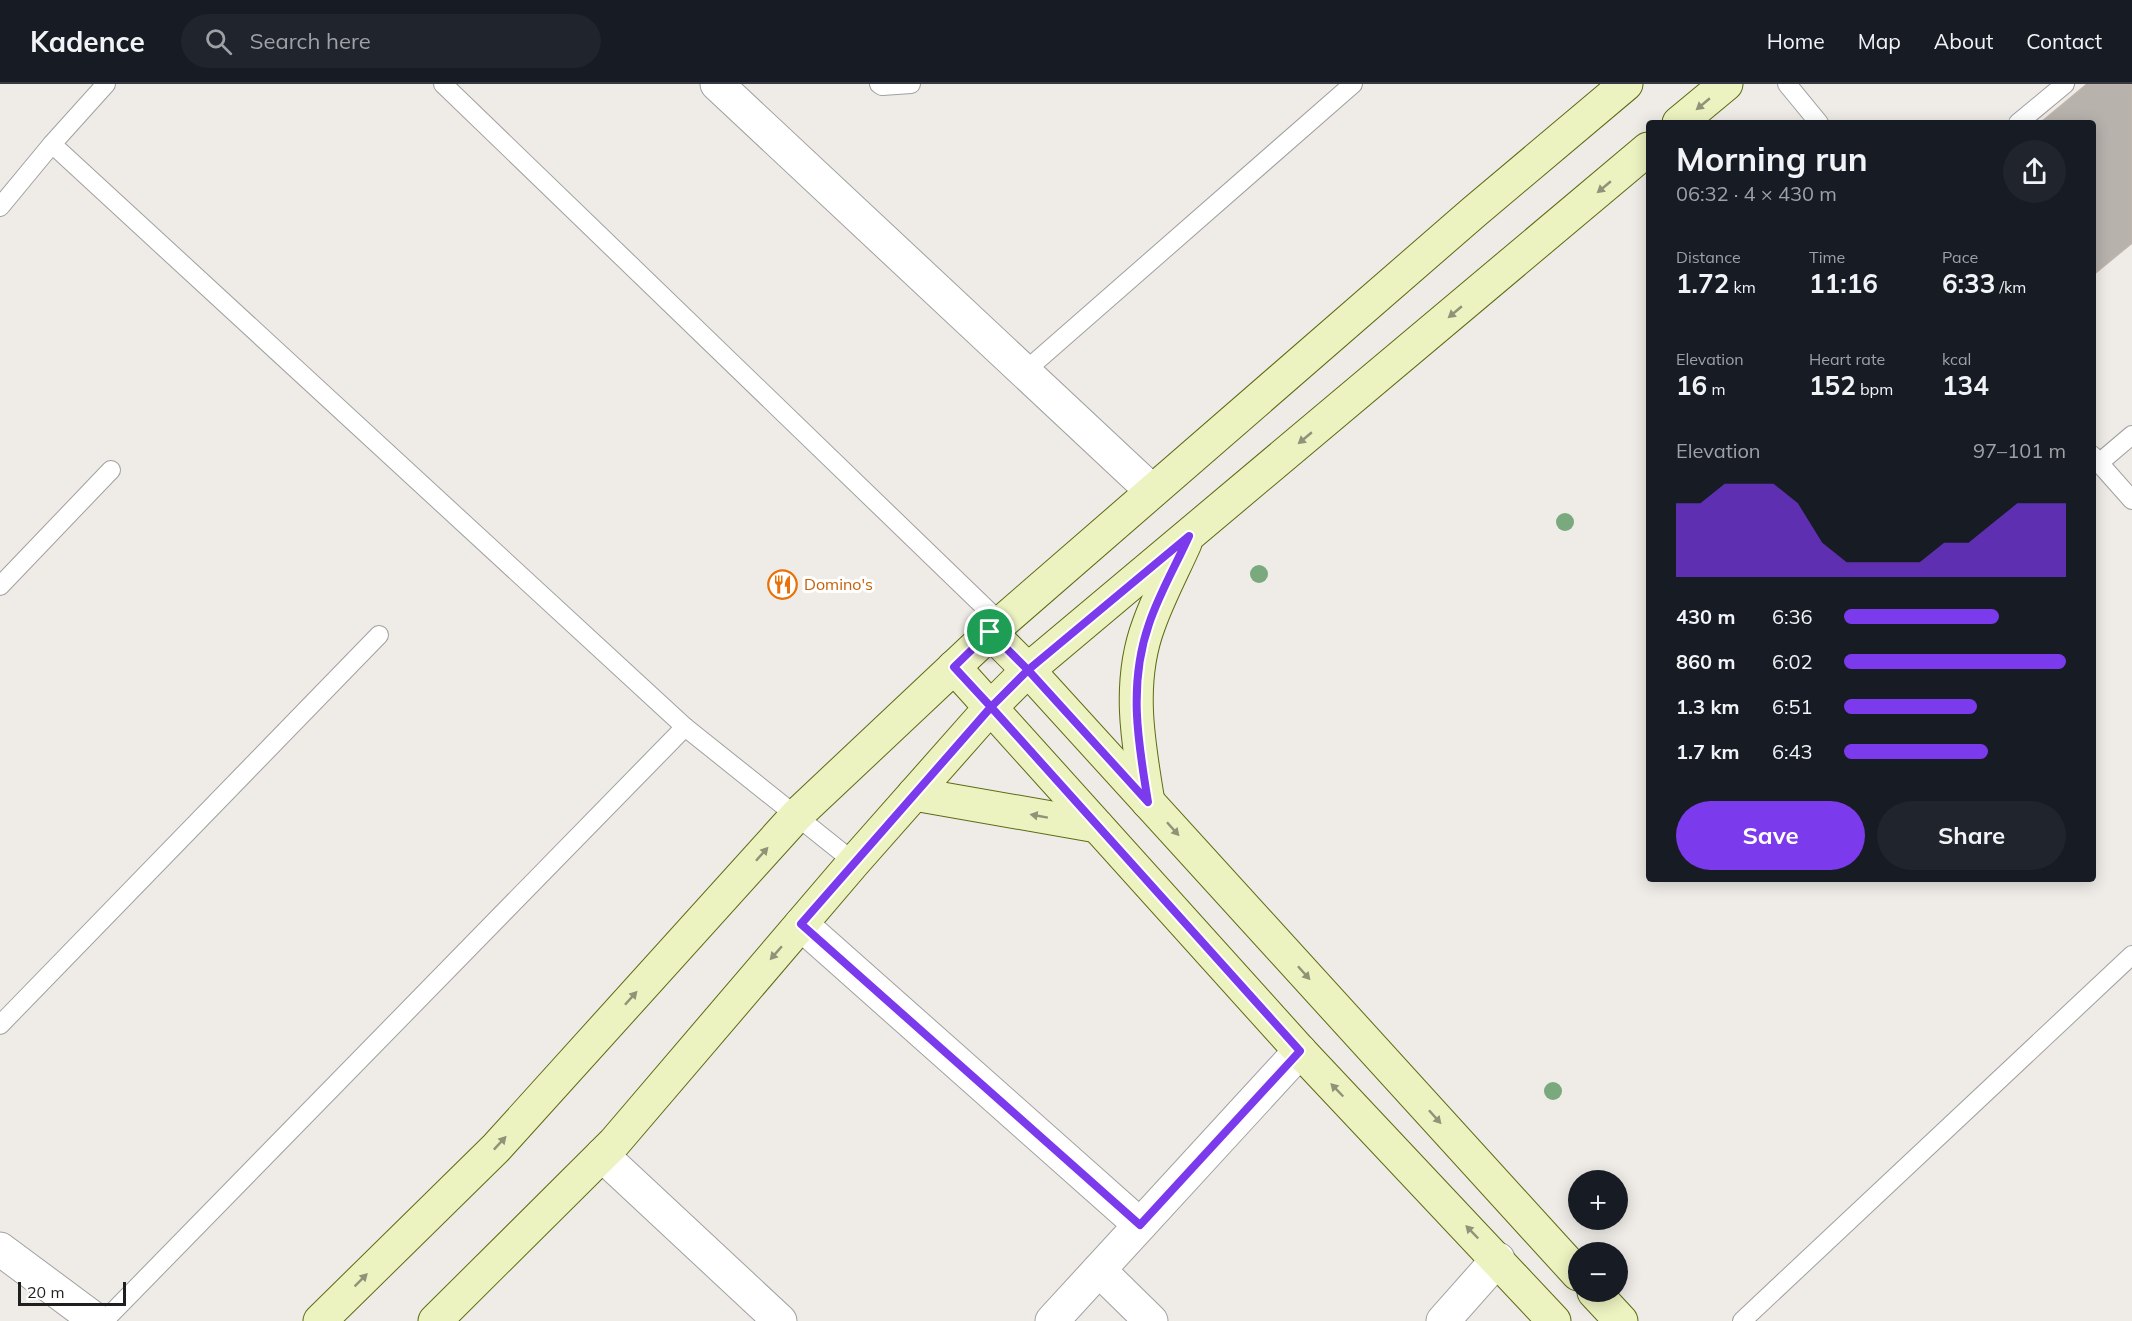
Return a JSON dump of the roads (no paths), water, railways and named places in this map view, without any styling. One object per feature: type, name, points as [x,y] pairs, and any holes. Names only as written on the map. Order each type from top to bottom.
[{"type":"street","points":[[717,84],[1152,491]]},
{"type":"street","points":[[320,1321],[496,1148],[797,815],[996,627],[1626,84]]},
{"type":"street","points":[[1683,120],[1726,84]]},
{"type":"street","points":[[435,1321],[602,1155],[854,861],[991,707],[1028,670],[1646,151]]},
{"type":"street","points":[[1148,802],[1136,732],[1138,669],[1149,625],[1189,536]]},
{"type":"street","points":[[996,627],[1028,670],[1568,1263]]},
{"type":"street","points":[[954,667],[1300,1051],[1554,1321]]},
{"type":"street","points":[[914,794],[1097,826]]},
{"type":"street","points":[[801,924],[1140,1225]]},
{"type":"street","points":[[1052,1321],[1300,1051]]},
{"type":"street","points":[[602,1155],[780,1321]]},
{"type":"street","points":[[0,1249],[97,1321]]},
{"type":"street","points":[[1443,1321],[1498,1259]]},
{"type":"street","points":[[1100,1270],[1151,1321]]},
{"type":"street","points":[[1603,1302],[1621,1321]]},
{"type":"lane","points":[[0,207],[106,84]]},
{"type":"lane","points":[[443,84],[996,627]]},
{"type":"lane","points":[[879,84],[882,87],[911,84]]},
{"type":"lane","points":[[1023,372],[1353,84]]},
{"type":"lane","points":[[1787,84],[1817,120]]},
{"type":"lane","points":[[2022,120],[2065,84]]},
{"type":"lane","points":[[52,144],[685,727],[854,861]]},
{"type":"lane","points":[[2132,435],[2096,459],[2132,500]]},
{"type":"lane","points":[[0,586],[111,470]]},
{"type":"lane","points":[[0,1025],[379,635]]},
{"type":"lane","points":[[104,1321],[685,727]]},
{"type":"lane","points":[[1742,1321],[2132,954]]},
{"type":"place","name":"Domino's","points":[[783,584]]}]
